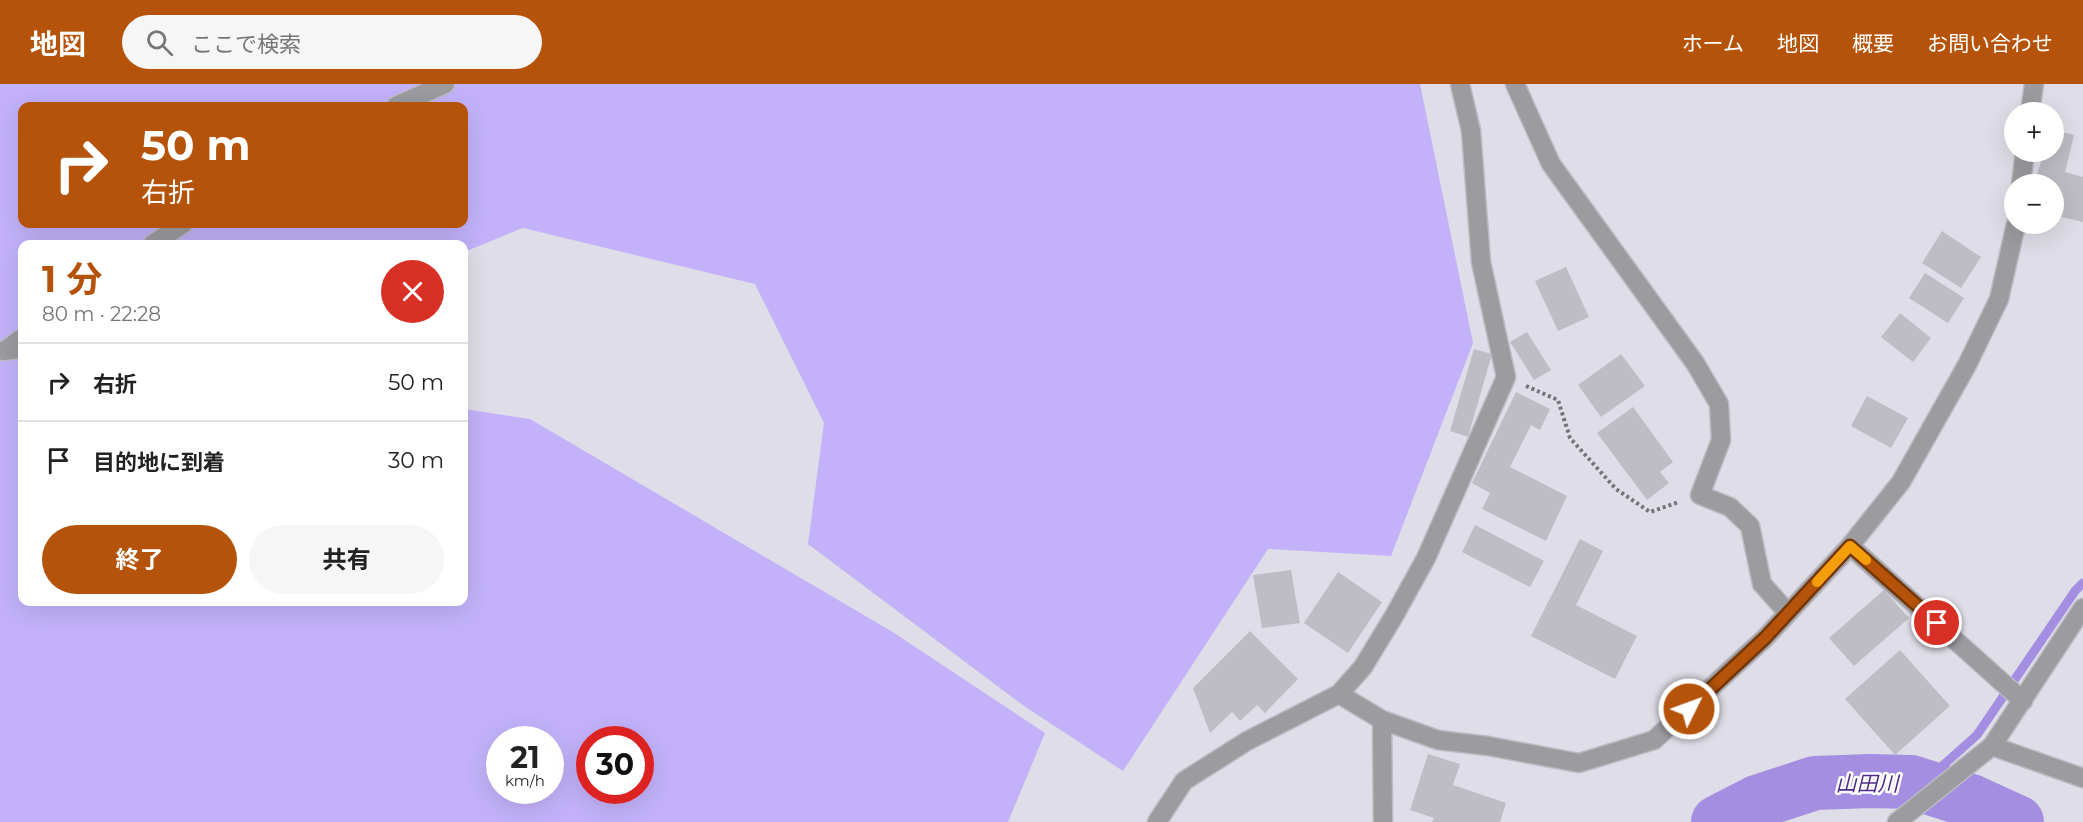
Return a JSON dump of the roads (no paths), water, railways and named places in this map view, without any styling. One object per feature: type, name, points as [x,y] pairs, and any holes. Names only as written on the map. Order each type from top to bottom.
[{"type":"street","points":[[405,102],[445,84]]},
{"type":"street","points":[[1157,822],[1184,781],[1247,741],[1339,694],[1362,667],[1426,558],[1506,377],[1481,262],[1471,132],[1460,84]]},
{"type":"street","points":[[1515,84],[1551,164],[1695,363],[1719,404],[1721,440],[1700,495],[1730,507],[1750,526],[1762,585],[1788,613]]},
{"type":"street","points":[[2031,102],[2034,84]]},
{"type":"street","points":[[159,240],[177,228]]},
{"type":"street","points":[[1339,694],[1382,720],[1438,740],[1488,746],[1579,763],[1654,740],[1765,638],[1850,546],[1901,482],[1967,365],[1999,299],[2014,234]]},
{"type":"street","points":[[18,341],[4,351],[18,349]]},
{"type":"street","points":[[1850,546],[2023,701]]},
{"type":"street","points":[[1897,822],[1992,746],[2083,608]]},
{"type":"street","points":[[1382,720],[1383,822]]},
{"type":"street","points":[[1992,746],[2083,778]]},
{"type":"waterway","points":[[1736,813],[1727,796],[1784,772],[1940,768],[1977,735],[2075,591],[2083,583]]},
{"type":"waterway","name":"山田川","points":[[1718,822],[1757,802],[1815,783],[1870,781],[1911,782],[1971,801],[2017,822]]}]
